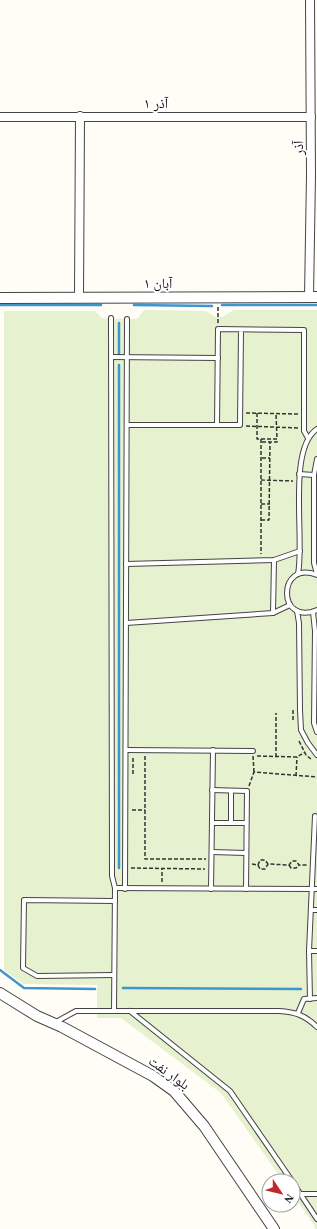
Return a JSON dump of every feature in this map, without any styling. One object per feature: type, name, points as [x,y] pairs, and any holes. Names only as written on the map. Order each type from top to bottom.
[{"type":"street","name":"آذر","points":[[310,0],[314,54],[311,117],[314,175],[313,297]]},
{"type":"street","points":[[79,298],[80,116]]},
{"type":"street","name":"آذر ۱","points":[[0,117],[311,117]]},
{"type":"street","name":"آبان ۱","points":[[0,298],[313,297]]},
{"type":"street","name":"بلوار نفت","points":[[0,994],[16,1004],[153,1076],[174,1091],[204,1126],[271,1221],[274,1229]]},
{"type":"lane","points":[[111,318],[112,876],[115,888],[114,1011]]},
{"type":"lane","points":[[125,889],[127,319]]},
{"type":"lane","points":[[217,425],[218,329],[304,330],[304,428],[308,438]]},
{"type":"lane","points":[[127,425],[240,425],[241,330]]},
{"type":"lane","points":[[111,357],[218,358]]},
{"type":"lane","points":[[298,574],[300,551],[299,474],[301,454],[308,438],[317,429]]},
{"type":"lane","points":[[317,459],[314,474],[314,563],[317,575]]},
{"type":"lane","points":[[299,474],[314,474]]},
{"type":"lane","points":[[126,564],[261,561],[274,560],[300,551]]},
{"type":"lane","points":[[273,613],[274,560]]},
{"type":"lane","points":[[317,575],[311,573],[298,574],[292,578],[286,589],[286,596],[290,605],[297,611],[303,613],[315,611],[316,688],[314,724],[317,732]]},
{"type":"lane","points":[[126,623],[273,613],[290,605]]},
{"type":"lane","points":[[297,611],[299,623],[301,730],[317,755]]},
{"type":"lane","points":[[126,750],[252,751]]},
{"type":"lane","points":[[211,889],[213,750]]},
{"type":"lane","points":[[212,790],[247,791],[246,889]]},
{"type":"lane","points":[[231,790],[231,823]]},
{"type":"lane","points":[[310,999],[311,910],[315,816]]},
{"type":"lane","points":[[212,823],[246,823]]},
{"type":"lane","points":[[212,852],[246,853]]},
{"type":"lane","points":[[115,888],[317,889]]},
{"type":"lane","points":[[114,975],[37,976],[22,968],[24,900],[115,901]]},
{"type":"lane","points":[[311,910],[317,910]]},
{"type":"lane","points":[[310,951],[317,951]]},
{"type":"lane","points":[[298,1013],[304,999],[317,998]]},
{"type":"lane","points":[[54,1023],[76,1010],[298,1013],[310,1020],[317,1027]]},
{"type":"lane","points":[[130,1011],[230,1091],[286,1173]]},
{"type":"lane","points":[[301,1194],[317,1194]]},
{"type":"lane","points":[[301,1195],[317,1218]]},
{"type":"path","points":[[218,297],[218,329]]},
{"type":"path","points":[[240,413],[304,414]]},
{"type":"path","points":[[257,413],[257,439],[270,442],[277,442],[276,414]]},
{"type":"path","points":[[240,425],[257,428],[304,428]]},
{"type":"path","points":[[261,441],[277,439]]},
{"type":"path","points":[[261,441],[261,561]]},
{"type":"path","points":[[261,520],[269,520],[270,442]]},
{"type":"path","points":[[261,458],[270,458]]},
{"type":"path","points":[[261,480],[299,481]]},
{"type":"path","points":[[261,504],[270,504]]},
{"type":"path","points":[[276,713],[276,757]]},
{"type":"path","points":[[145,750],[145,859],[212,859]]},
{"type":"path","points":[[247,791],[254,772],[252,751]]},
{"type":"path","points":[[253,756],[297,758],[305,752]]},
{"type":"path","points":[[296,776],[297,758]]},
{"type":"path","points":[[254,772],[317,777]]},
{"type":"path","points":[[132,810],[145,810]]},
{"type":"path","points":[[258,865],[260,860],[265,860],[268,864],[289,865],[291,868],[296,868],[299,865],[313,865]]},
{"type":"path","points":[[289,865],[292,860],[296,861],[299,865]]},
{"type":"path","points":[[246,864],[258,865],[260,869],[265,869],[268,864]]},
{"type":"path","points":[[125,868],[212,869]]},
{"type":"path","points":[[162,868],[162,889]]},
{"type":"green space","points":[[144,310],[206,311],[215,317],[222,317],[234,310],[317,310],[317,1229],[315,1229],[314,1225],[301,1206],[301,1173],[277,1173],[221,1093],[121,1018],[97,1018],[97,985],[23,984],[4,970],[4,311],[95,311],[102,318],[137,319]]},
{"type":"waterway","points":[[0,305],[101,305]]},
{"type":"waterway","points":[[134,305],[212,306]]},
{"type":"waterway","points":[[222,305],[317,305]]},
{"type":"waterway","points":[[119,323],[119,354]]},
{"type":"waterway","points":[[119,365],[119,868]]},
{"type":"waterway","points":[[0,970],[24,988],[95,989]]},
{"type":"waterway","points":[[123,988],[301,989]]}]
